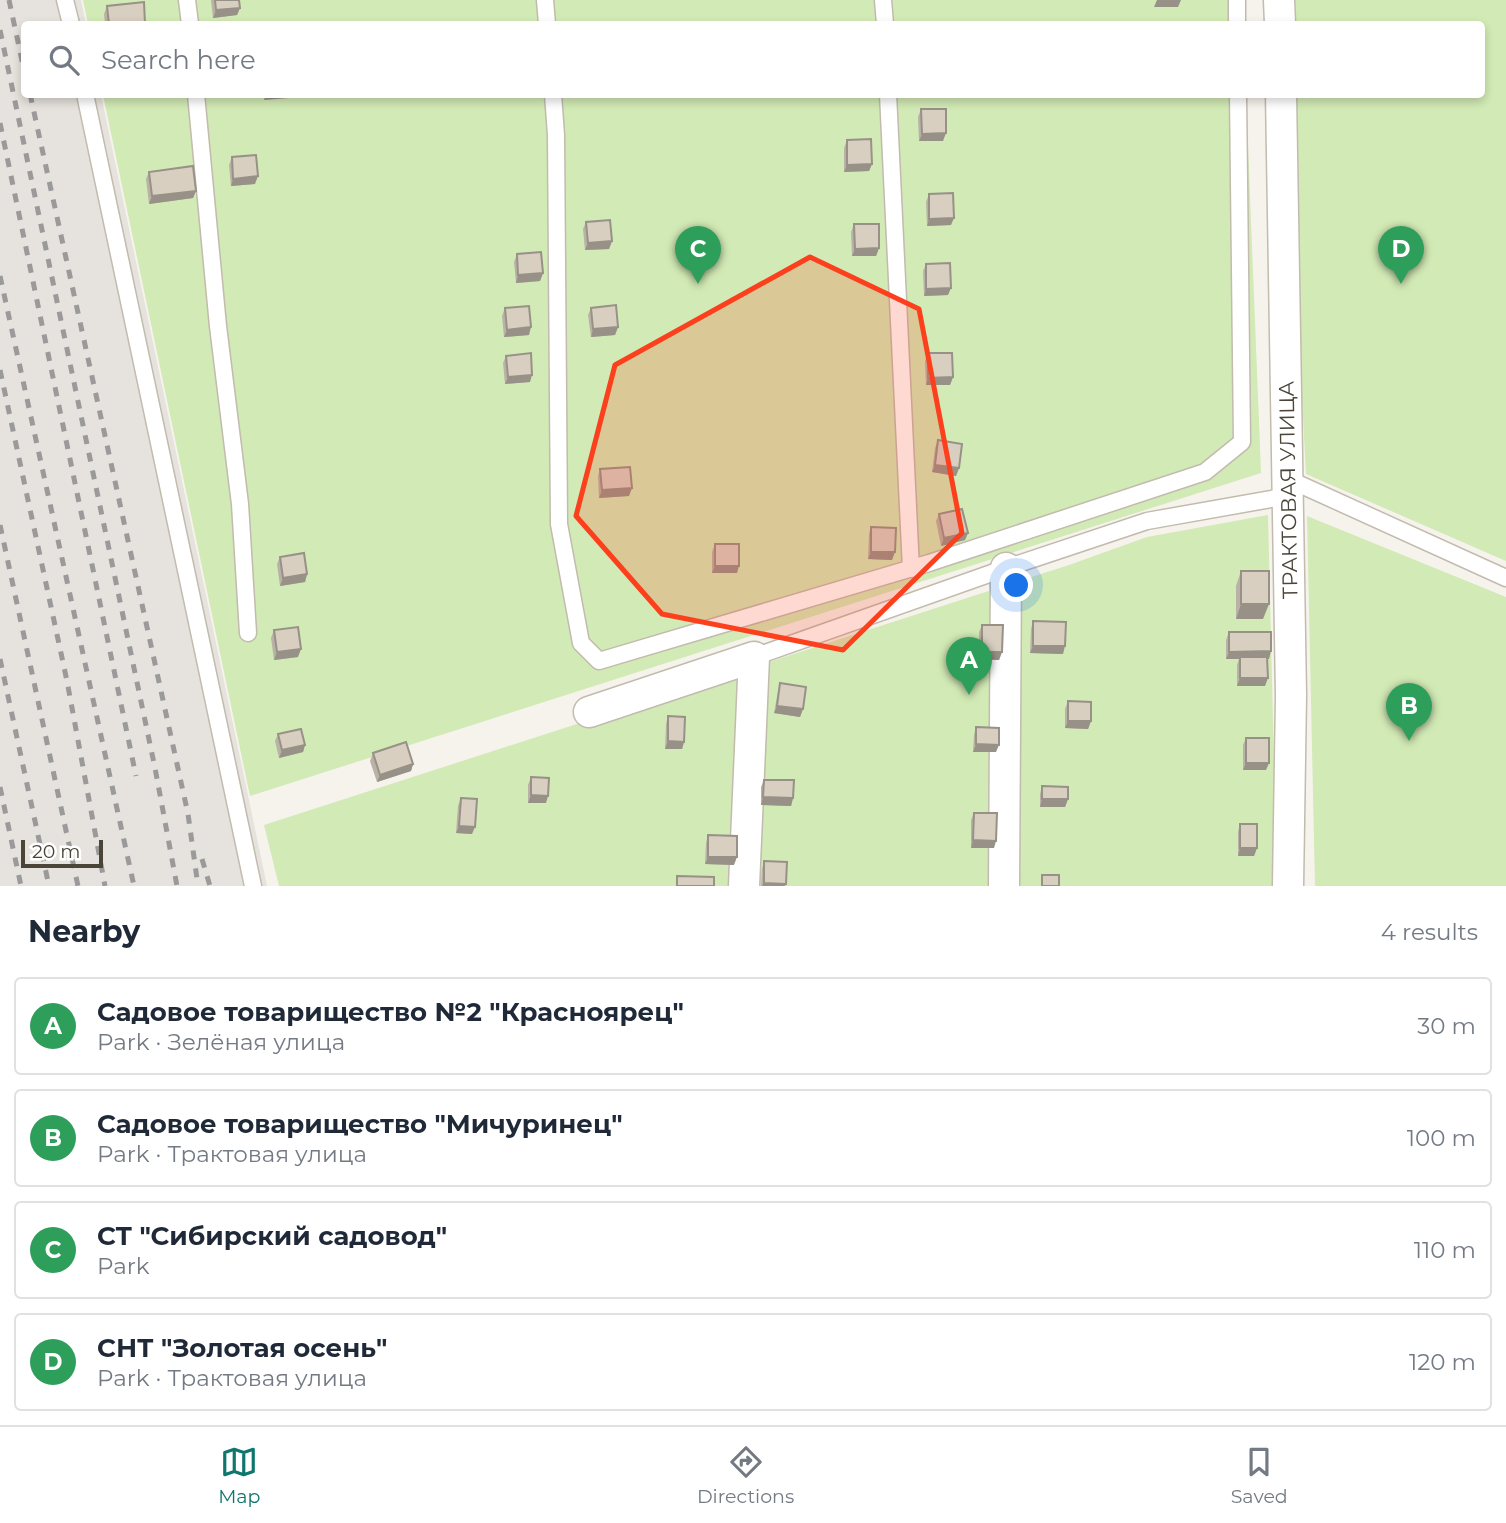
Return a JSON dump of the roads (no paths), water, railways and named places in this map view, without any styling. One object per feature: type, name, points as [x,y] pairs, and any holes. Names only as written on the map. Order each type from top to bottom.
[{"type":"street","points":[[1279,0],[1280,21]]},
{"type":"street","name":"ТРАКТОВАЯ УЛИЦА","points":[[1281,98],[1291,695],[1288,886]]},
{"type":"street","points":[[1004,886],[1006,568]]},
{"type":"street","points":[[589,712],[754,657],[744,886]]},
{"type":"lane","points":[[65,0],[70,21]]},
{"type":"lane","points":[[187,0],[190,21]]},
{"type":"lane","points":[[545,0],[547,21]]},
{"type":"lane","points":[[883,0],[885,21]]},
{"type":"lane","points":[[1237,0],[1237,21]]},
{"type":"lane","points":[[86,98],[253,886]]},
{"type":"lane","points":[[196,98],[218,326],[240,505],[248,633]]},
{"type":"lane","points":[[552,98],[556,135],[559,524],[581,643],[599,661],[911,569],[1205,472],[1242,442],[1238,98]]},
{"type":"lane","points":[[888,98],[911,569]]},
{"type":"lane","points":[[754,657],[1147,521],[1288,487],[1506,578]]},
{"type":"railway","points":[[9,0],[21,56]]},
{"type":"railway","points":[[0,30],[155,768],[177,886]]},
{"type":"railway","points":[[31,98],[188,814],[198,886]]},
{"type":"railway","points":[[0,123],[136,776]]},
{"type":"railway","points":[[0,276],[134,886]]},
{"type":"railway","points":[[0,370],[67,681],[105,886]]},
{"type":"railway","points":[[0,525],[78,886]]},
{"type":"railway","points":[[0,659],[49,886]]},
{"type":"railway","points":[[0,787],[21,886]]},
{"type":"railway","points":[[202,859],[210,886]]},
{"type":"place","name":"СТ \"Сибирский садовод\"","points":[[698,284]]},
{"type":"place","name":"СНТ \"Золотая осень\"","points":[[1401,284]]},
{"type":"place","name":"Садовое товарищество №2 \"Красноярец\"","points":[[969,695]]},
{"type":"place","name":"Садовое товарищество \"Мичуринец\"","points":[[1409,741]]}]
